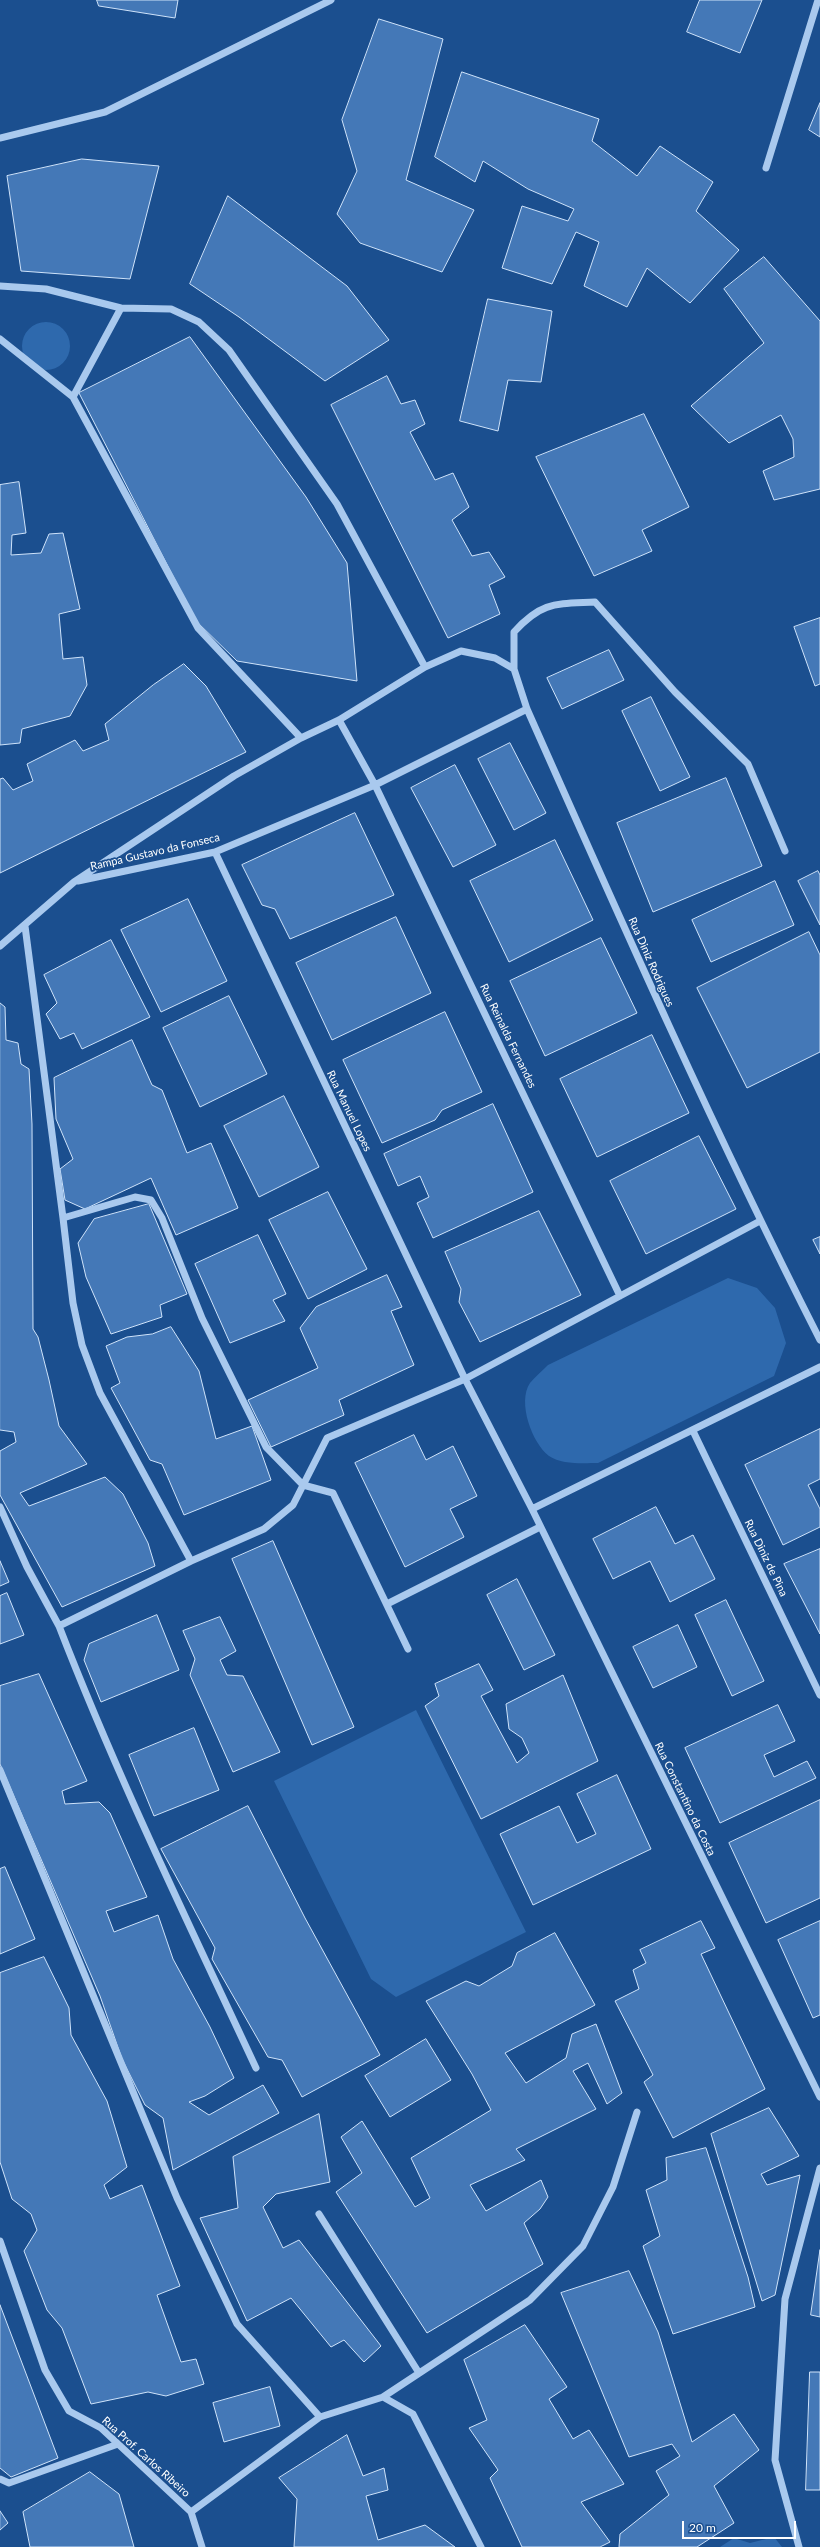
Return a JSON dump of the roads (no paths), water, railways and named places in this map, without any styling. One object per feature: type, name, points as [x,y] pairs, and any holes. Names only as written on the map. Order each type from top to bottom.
[{"type":"street","points":[[0,138],[105,112],[331,0]]},
{"type":"street","points":[[766,168],[818,0]]},
{"type":"street","points":[[0,286],[46,289],[120,308],[171,309],[199,322],[229,350],[337,504],[425,668]]},
{"type":"street","points":[[73,397],[120,308]]},
{"type":"street","points":[[0,339],[73,397],[198,628],[301,738]]},
{"type":"street","name":"Rua Diniz Rodrigues","points":[[785,851],[748,764],[675,692],[595,602],[554,604],[530,615],[514,632],[514,669],[527,709],[664,1018],[760,1221],[820,1340]]},
{"type":"street","points":[[74,882],[234,776],[301,738],[339,720],[425,668],[461,651],[495,658],[514,669]]},
{"type":"street","name":"Rampa Gustavo da Fonseca","points":[[0,946],[25,926],[74,882],[215,852],[375,785],[527,709]]},
{"type":"street","name":"Rua Reinalda Fernandes","points":[[339,720],[375,785],[620,1296]]},
{"type":"street","name":"Rua Manuel Lopes","points":[[215,852],[266,963],[465,1379],[532,1509]]},
{"type":"street","points":[[25,926],[73,1303],[82,1345],[97,1386],[191,1560]]},
{"type":"street","points":[[63,1218],[135,1197],[151,1200],[162,1218],[202,1318],[266,1448],[303,1485],[334,1493],[408,1649]]},
{"type":"street","points":[[58,1626],[191,1560],[264,1529],[293,1505],[327,1438],[465,1379],[760,1221]]},
{"type":"street","points":[[532,1509],[693,1431],[820,1367]]},
{"type":"street","name":"Rua Diniz de Pina","points":[[693,1431],[820,1695]]},
{"type":"street","points":[[0,1507],[27,1567],[58,1626],[79,1679],[192,1931],[256,2068]]},
{"type":"street","name":"Rua Constantino da Costa","points":[[532,1509],[820,2098]]},
{"type":"street","points":[[387,1604],[540,1527]]},
{"type":"street","points":[[0,1770],[177,2198],[237,2324],[320,2417]]},
{"type":"street","points":[[191,2512],[320,2417],[383,2397],[530,2300],[584,2246],[613,2187],[637,2112]]},
{"type":"street","points":[[799,2547],[775,2460],[785,2299],[820,2168]]},
{"type":"street","points":[[319,2214],[419,2373]]},
{"type":"street","name":"Rua Prof. Carlos Ribeiro","points":[[0,2240],[49,2377],[69,2411],[101,2428],[191,2512],[202,2547]]},
{"type":"street","points":[[383,2397],[413,2414],[480,2547]]},
{"type":"street","points":[[0,2479],[9,2483],[118,2444]]}]
